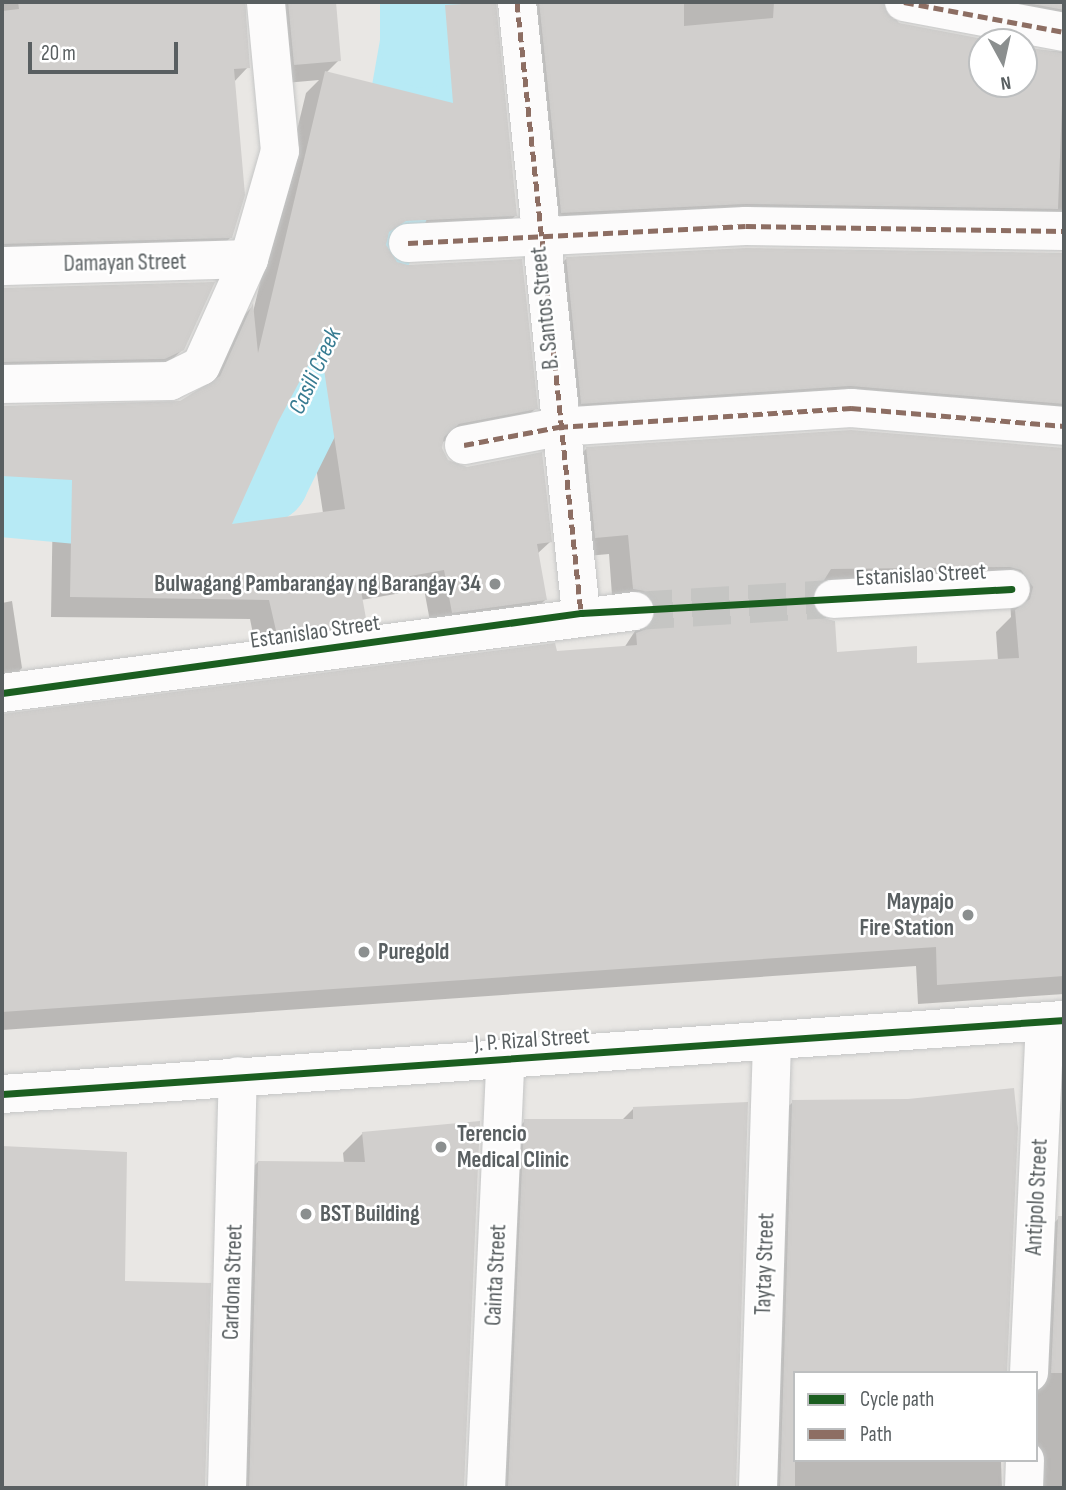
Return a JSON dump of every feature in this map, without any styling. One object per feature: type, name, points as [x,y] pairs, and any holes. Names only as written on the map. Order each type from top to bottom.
[{"type":"street","points":[[2,384],[184,379],[201,366],[249,260],[280,151],[266,2]]},
{"type":"street","name":"B. Santos Street","points":[[517,2],[537,233],[581,613]]},
{"type":"street","points":[[904,2],[1064,32]]},
{"type":"street","points":[[408,243],[537,233],[746,226],[1064,231]]},
{"type":"street","name":"Damayan Street","points":[[2,266],[249,260]]},
{"type":"street","points":[[464,444],[558,427],[852,408],[1064,426]]},
{"type":"street","name":"Estanislao Street","points":[[834,599],[1011,589]]},
{"type":"street","name":"Estanislao Street","points":[[2,693],[581,613],[635,611]]},
{"type":"street","name":"J. P. Rizal Street","points":[[2,1094],[238,1076],[505,1062],[1054,1021]]},
{"type":"street","name":"Antipolo Street","points":[[1029,1371],[1054,1021]]},
{"type":"street","name":"Taytay Street","points":[[758,1488],[772,1040]]},
{"type":"street","name":"Cainta Street","points":[[486,1488],[505,1062]]},
{"type":"street","name":"Cardona Street","points":[[227,1488],[238,1076]]},
{"type":"street","points":[[1024,1488],[1025,1462]]},
{"type":"building","points":[[18,2],[245,2],[250,68],[234,69],[245,195],[232,238],[2,244],[2,11],[19,9]]},
{"type":"building","points":[[288,2],[336,2],[341,61],[294,65]]},
{"type":"building","points":[[496,2],[517,216],[406,221],[389,232],[386,245],[397,262],[408,265],[522,259],[538,409],[459,424],[444,437],[442,448],[448,460],[467,467],[542,452],[552,542],[537,544],[547,600],[452,613],[444,570],[360,585],[367,624],[277,635],[269,600],[70,597],[72,480],[2,476],[2,406],[180,401],[220,376],[253,303],[258,353],[325,71],[453,103],[445,5]],"holes":[[[320,343],[345,509],[232,524],[278,422]]]},
{"type":"building","points":[[539,2],[684,2],[684,26],[773,18],[774,2],[883,2],[899,23],[968,36],[968,98],[1038,98],[1038,49],[1064,53],[1058,209],[746,204],[561,213]]},
{"type":"building","points":[[1021,2],[1064,2],[1064,10]]},
{"type":"building","points":[[746,248],[1064,253],[1064,404],[850,386],[581,404],[566,257]]},
{"type":"building","points":[[215,282],[184,350],[165,359],[2,362],[2,288]]},
{"type":"building","points":[[851,430],[1064,448],[1064,976],[937,985],[936,947],[2,1012],[2,714],[555,643],[557,651],[637,645],[636,633],[649,628],[657,608],[644,591],[633,589],[628,535],[595,538],[586,447]],"holes":[[[1010,567],[1021,570],[1033,587],[1030,599],[1015,610],[1019,658],[917,663],[917,646],[837,652],[835,621],[823,618],[811,601],[831,569]]]},
{"type":"building","points":[[1014,1088],[1018,1128],[1007,1371],[793,1371],[795,1488],[780,1488],[792,1100],[908,1099]]},
{"type":"building","points":[[748,1102],[736,1488],[508,1486],[524,1119],[633,1119],[633,1107]]},
{"type":"building","points":[[480,1121],[464,1488],[249,1488],[258,1161],[365,1162],[362,1132]]},
{"type":"building","points":[[2,1146],[127,1152],[125,1281],[211,1283],[205,1488],[2,1488]]},
{"type":"building","points":[[1058,1216],[1064,1216],[1064,1373],[1051,1373]]},
{"type":"waterway","name":"Casili Creek","points":[[2,492],[141,505],[228,501],[264,478],[325,355],[388,194],[411,117],[424,43],[424,2]]},
{"type":"tunnel","points":[[635,611],[833,599]]},
{"type":"marked path","points":[[517,2],[581,613]]},
{"type":"marked path","points":[[904,2],[1064,32]]},
{"type":"marked path","points":[[408,243],[746,226],[1064,231]]},
{"type":"marked path","points":[[464,445],[558,427],[851,408],[1064,426]]},
{"type":"cycle path","points":[[2,693],[581,613],[1011,589]]},
{"type":"cycle path","points":[[2,1094],[1064,1020]]},
{"type":"place","name":"Bulwagang Pambarangay ng Barangay 34","points":[[495,584]]},
{"type":"place","name":"Maypajo Fire Station","points":[[968,915]]},
{"type":"place","name":"Puregold","points":[[364,952]]},
{"type":"place","name":"Terencio Medical Clinic","points":[[441,1147]]},
{"type":"place","name":"BST Building","points":[[306,1214]]}]
